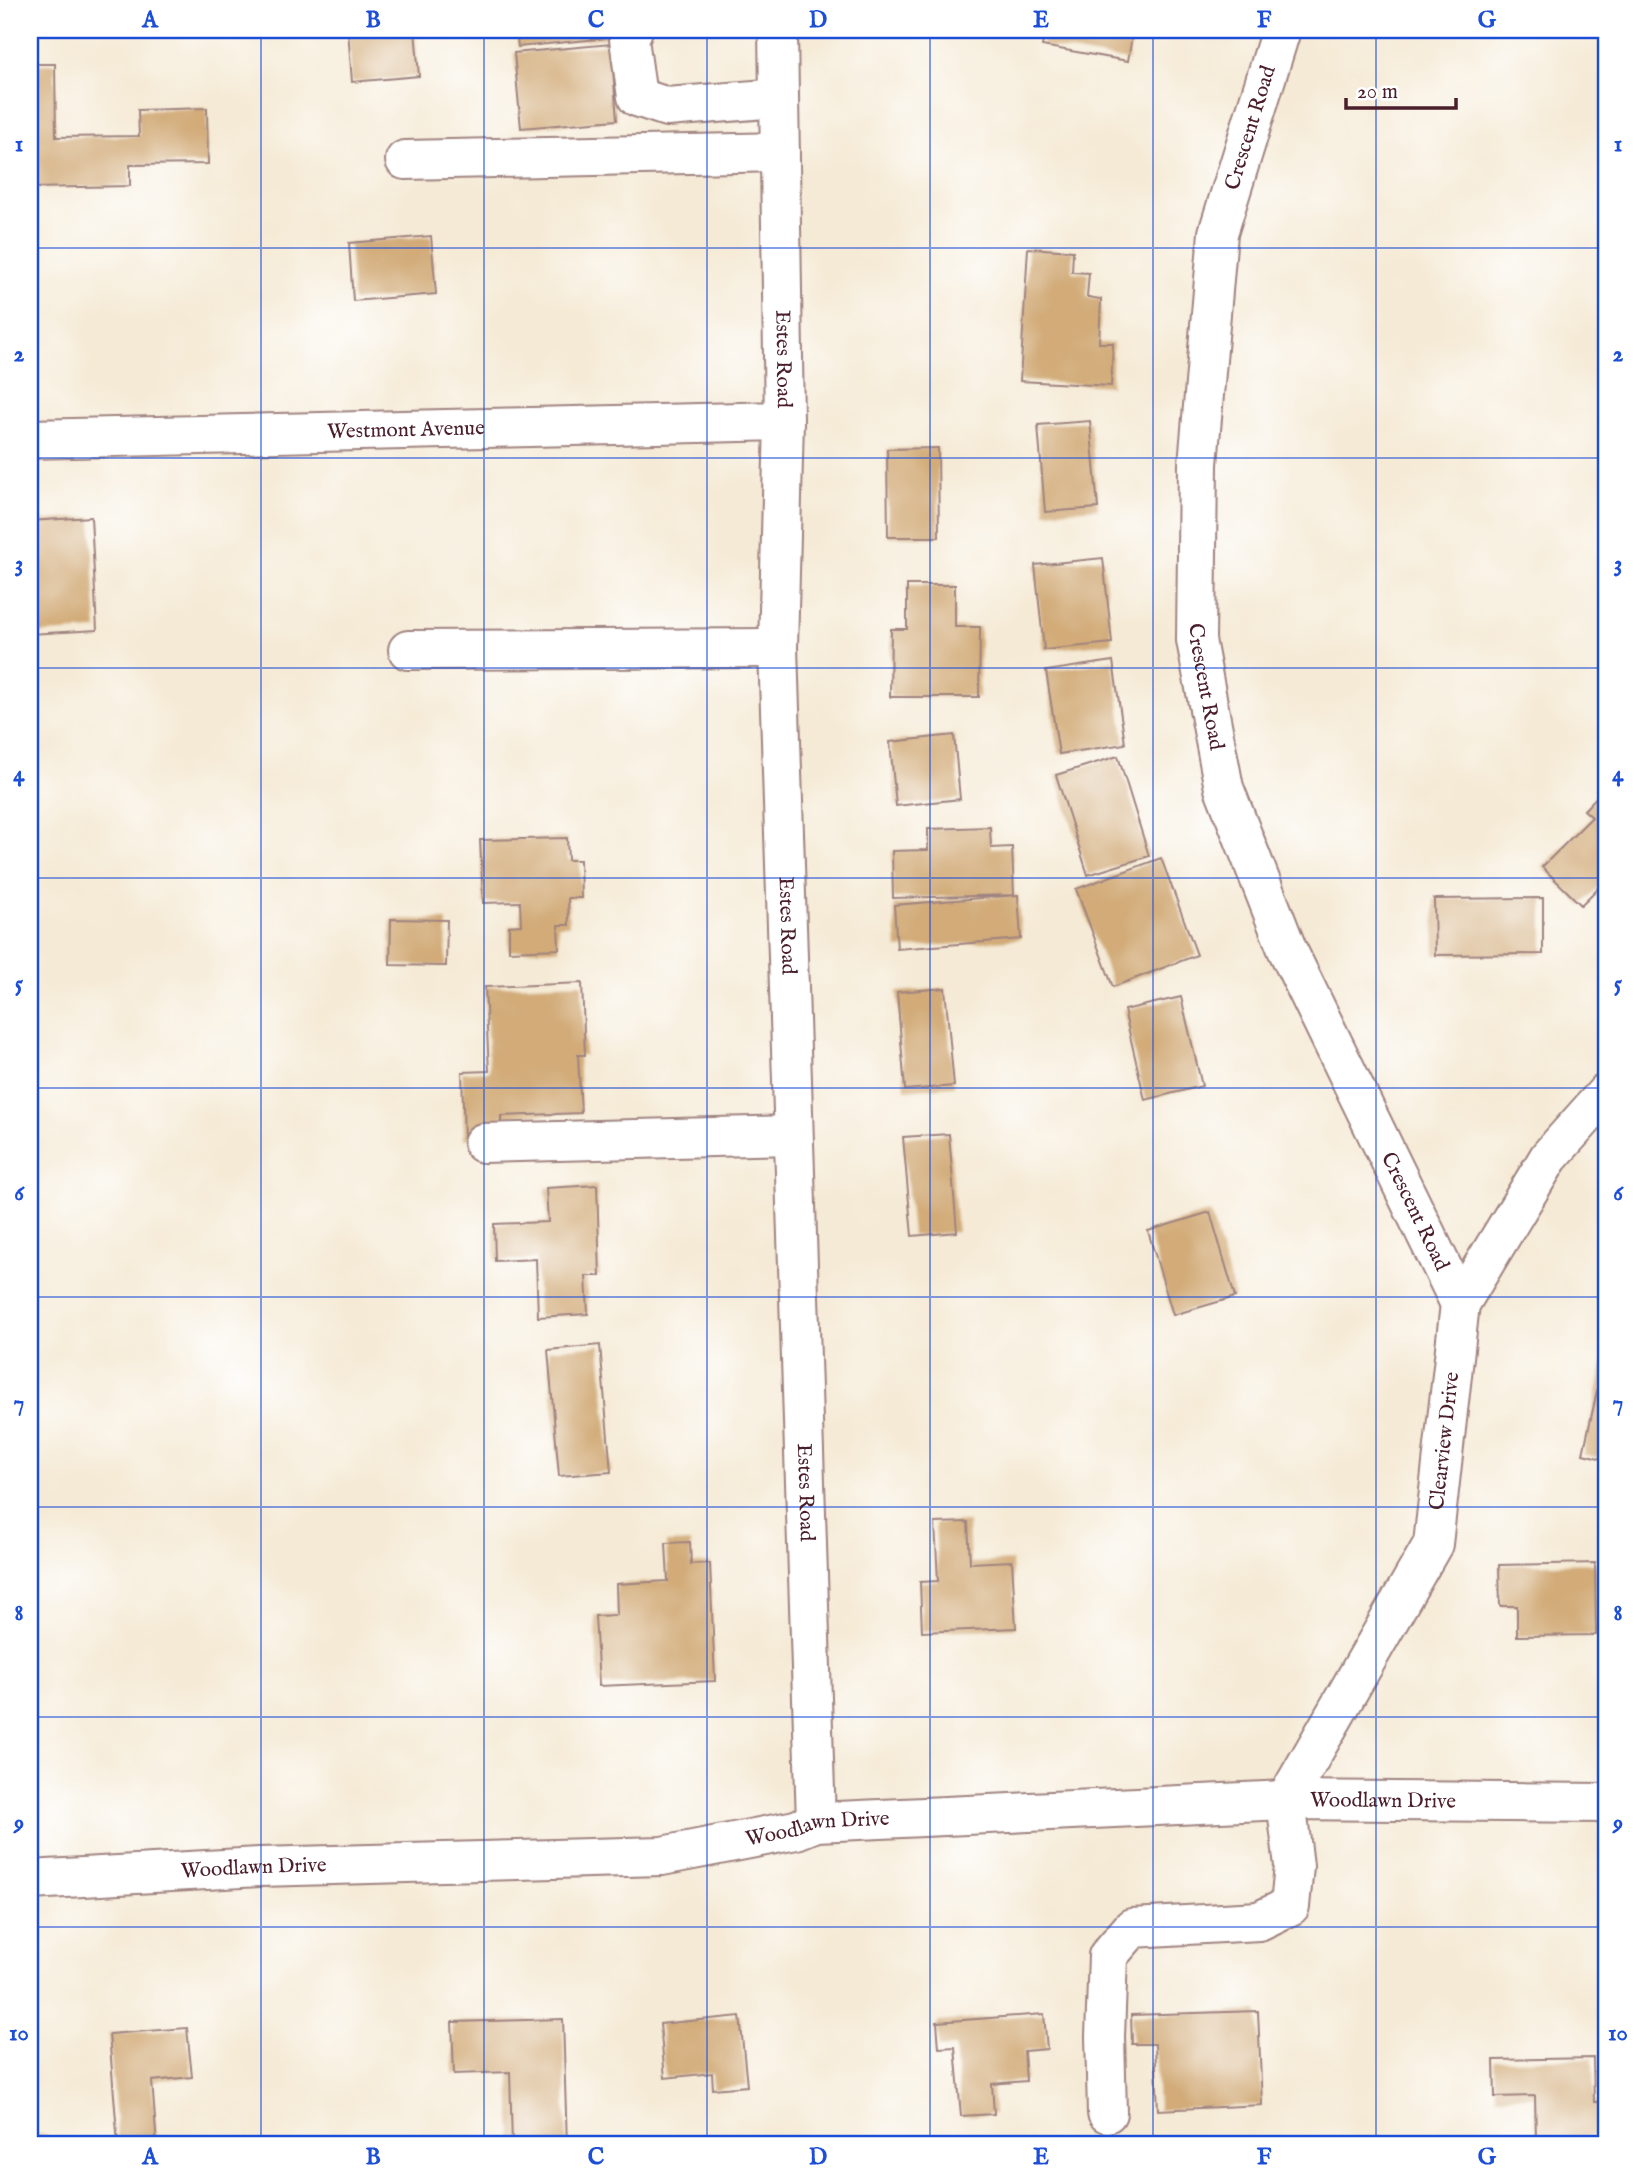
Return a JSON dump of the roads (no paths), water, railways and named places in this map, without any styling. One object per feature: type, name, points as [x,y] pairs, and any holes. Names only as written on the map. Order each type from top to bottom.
[{"type":"street","points":[[633,30],[628,39],[637,97],[667,107],[779,98]]},
{"type":"street","name":"Estes Road","points":[[778,30],[784,421],[778,648],[816,1822]]},
{"type":"street","name":"Crescent Road","points":[[1281,30],[1218,233],[1198,464],[1196,640],[1224,788],[1282,936],[1460,1304]]},
{"type":"street","points":[[405,160],[780,152]]},
{"type":"street","name":"Westmont Avenue","points":[[30,439],[784,421]]},
{"type":"street","points":[[408,650],[778,648]]},
{"type":"street","name":"Clearview Drive","points":[[1286,1800],[1433,1544],[1460,1304],[1549,1157],[1607,1093]]},
{"type":"street","points":[[483,1143],[792,1135]]},
{"type":"street","points":[[1107,2113],[1105,2036],[1108,1956],[1132,1928],[1259,1921],[1290,1906],[1294,1866],[1286,1800]]},
{"type":"street","name":"Woodlawn Drive","points":[[30,1880],[259,1867],[662,1856],[796,1830],[816,1822],[1286,1800],[1607,1802]]}]
